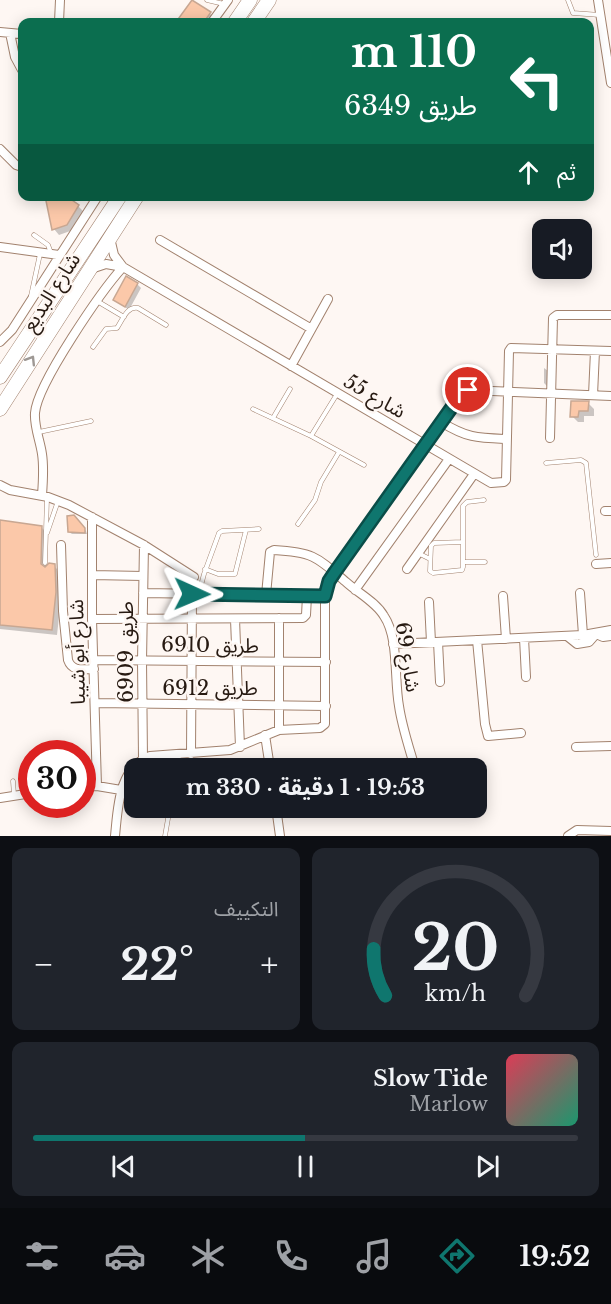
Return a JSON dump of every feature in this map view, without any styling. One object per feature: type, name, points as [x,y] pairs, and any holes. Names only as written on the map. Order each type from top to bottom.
[{"type":"main road","points":[[238,18],[250,0]]},
{"type":"main road","points":[[257,18],[269,0]]},
{"type":"main road","name":"شارع البديع","points":[[0,377],[117,201]]},
{"type":"main road","name":"شارع البديع","points":[[0,409],[134,201]]},
{"type":"street","points":[[60,0],[60,18]]},
{"type":"street","points":[[598,0],[611,84]]},
{"type":"street","points":[[216,18],[226,2]]},
{"type":"street","points":[[5,33],[18,63]]},
{"type":"street","points":[[0,149],[18,166]]},
{"type":"street","points":[[0,342],[12,330],[55,255],[94,201]]},
{"type":"street","points":[[110,237],[114,255],[123,267]]},
{"type":"street","points":[[160,240],[310,328]]},
{"type":"street","points":[[0,247],[55,255]]},
{"type":"street","points":[[88,270],[106,264],[123,267]]},
{"type":"street","points":[[45,496],[43,460],[35,412],[41,394],[96,301],[123,267]]},
{"type":"street","name":"شارع 55","points":[[123,267],[489,483],[505,482],[506,439]]},
{"type":"street","points":[[291,366],[328,299]]},
{"type":"street","points":[[550,438],[552,320],[554,316],[611,315]]},
{"type":"street","points":[[441,423],[471,437],[506,439],[509,351],[511,348],[611,351]]},
{"type":"street","points":[[593,395],[595,351]]},
{"type":"street","points":[[145,758],[230,750],[279,730],[322,727],[326,722],[325,596],[329,581],[465,391],[611,396]]},
{"type":"street","points":[[355,590],[449,459]]},
{"type":"street","points":[[407,569],[474,474]]},
{"type":"street","points":[[0,485],[10,490]]},
{"type":"street","points":[[0,491],[10,490],[45,496],[58,501],[144,545],[194,577]]},
{"type":"street","name":"شارع أبو شيبا","points":[[93,517],[92,619],[98,786]]},
{"type":"street","name":"طريق 6910","points":[[61,545],[62,595],[68,660],[70,666],[76,669],[94,665],[142,661],[326,662]]},
{"type":"street","name":"طريق 6909","points":[[143,758],[144,545]]},
{"type":"street","name":"شارع 69","points":[[266,595],[269,555],[272,550],[300,552],[310,554],[335,572],[385,616],[393,644],[398,705],[412,758]]},
{"type":"street","points":[[596,559],[611,563]]},
{"type":"street","points":[[92,575],[143,576]]},
{"type":"street","points":[[143,593],[325,596]]},
{"type":"street","points":[[580,593],[583,635]]},
{"type":"street","points":[[190,754],[191,619],[195,594]]},
{"type":"street","points":[[92,619],[305,617],[307,596]]},
{"type":"street","points":[[503,597],[506,639]]},
{"type":"street","points":[[429,602],[440,682]]},
{"type":"street","points":[[279,618],[279,730]]},
{"type":"street","points":[[235,619],[240,747]]},
{"type":"street","points":[[393,644],[583,635],[611,630]]},
{"type":"street","points":[[567,636],[577,644],[589,642],[596,634]]},
{"type":"street","points":[[596,634],[603,637],[611,636]]},
{"type":"street","points":[[524,638],[526,677]]},
{"type":"street","points":[[477,640],[488,736],[521,733]]},
{"type":"street","name":"طريق 6912","points":[[94,703],[326,706]]},
{"type":"street","points":[[266,735],[269,758]]},
{"type":"street","points":[[576,747],[611,746]]},
{"type":"street","points":[[115,836],[121,790],[124,783]]},
{"type":"street","points":[[98,786],[121,790]]},
{"type":"street","points":[[0,798],[18,795]]},
{"type":"street","points":[[278,818],[280,836]]},
{"type":"street","points":[[568,836],[577,830],[611,831]]},
{"type":"lane","points":[[207,0],[226,2]]},
{"type":"lane","points":[[568,0],[573,13],[600,15]]},
{"type":"lane","points":[[34,235],[48,245],[55,255]]},
{"type":"lane","points":[[31,300],[40,253]]},
{"type":"lane","points":[[96,301],[124,317]]},
{"type":"lane","points":[[93,346],[106,329],[117,328],[129,310],[136,307],[166,325]]},
{"type":"lane","points":[[273,418],[290,389]]},
{"type":"lane","points":[[311,436],[338,393]]},
{"type":"lane","points":[[253,410],[311,436],[364,465]]},
{"type":"lane","points":[[37,432],[91,421]]},
{"type":"lane","points":[[298,524],[315,500],[321,482],[339,452]]},
{"type":"lane","points":[[546,463],[585,461],[596,559]]},
{"type":"lane","points":[[45,496],[45,563]]},
{"type":"lane","points":[[463,542],[435,542],[431,546],[429,569],[433,573],[460,572],[463,569],[463,542],[463,506],[467,502],[484,500]]},
{"type":"lane","points":[[46,534],[58,501]]},
{"type":"lane","points":[[592,512],[608,511]]},
{"type":"lane","points":[[195,594],[219,533],[259,529]]},
{"type":"lane","points":[[205,569],[218,574],[234,574],[246,530]]},
{"type":"lane","points":[[418,553],[430,559]]},
{"type":"lane","points":[[463,562],[485,562]]},
{"type":"lane","points":[[13,781],[14,796]]},
{"type":"lane","points":[[165,836],[168,818]]},
{"type":"building","points":[[192,0],[211,12],[207,18],[179,18]]},
{"type":"building","points":[[46,201],[73,201],[79,205],[67,225],[52,230]]},
{"type":"building","points":[[126,276],[138,283],[125,307],[113,300]]},
{"type":"building","points":[[571,401],[589,401],[588,411],[579,411],[578,417],[570,417]]},
{"type":"building","points":[[74,515],[85,528],[85,533],[68,532],[67,516]]},
{"type":"building","points":[[0,520],[42,526],[41,564],[45,567],[49,563],[55,564],[56,592],[52,630],[0,625]]},
{"type":"route","points":[[192,594],[325,596],[329,581],[335,572],[462,393],[468,390]]}]
